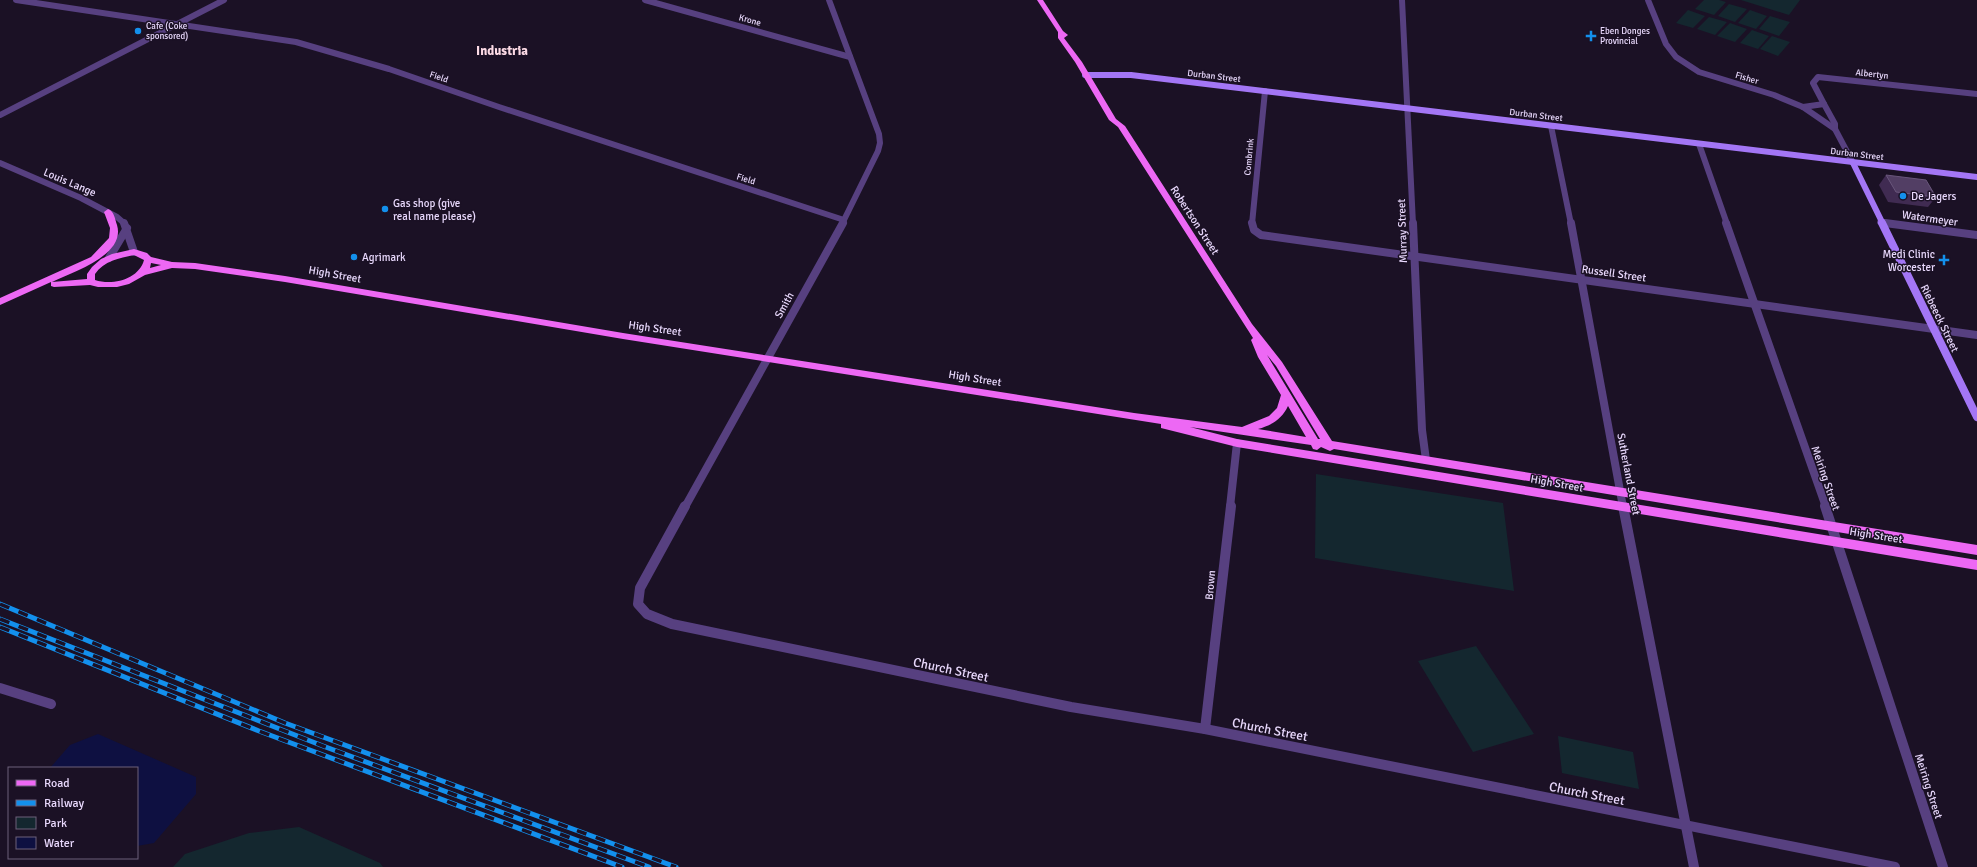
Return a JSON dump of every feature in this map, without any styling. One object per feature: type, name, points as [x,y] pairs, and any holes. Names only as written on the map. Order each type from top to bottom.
[{"type":"main road","name":"Robertson Street","points":[[1040,0],[1061,32],[1061,38],[1089,74],[1113,120],[1120,126],[1250,326],[1279,364],[1302,399],[1337,459]]},
{"type":"main road","points":[[0,302],[94,259],[106,248],[116,232],[115,225],[108,212]]},
{"type":"main road","name":"High Street","points":[[0,302],[54,284],[94,268],[109,258],[134,252],[144,255],[148,259],[172,265],[188,265],[278,278],[623,336],[1134,417],[1234,429],[1977,550]]},
{"type":"main road","points":[[141,273],[147,267],[148,259]]},
{"type":"main road","name":"High Street","points":[[54,284],[91,282],[100,286],[114,285],[129,281],[141,273],[172,265]]},
{"type":"main road","points":[[91,282],[91,274],[94,268]]},
{"type":"main road","name":"Robertson Street","points":[[1250,326],[1264,357],[1322,456]]},
{"type":"main road","points":[[1234,429],[1261,425],[1273,420],[1283,408],[1286,395]]},
{"type":"main road","name":"High Street","points":[[1134,417],[1237,443],[1977,565]]},
{"type":"street","name":"Field","points":[[16,0],[280,39],[312,46],[396,72],[499,108],[844,220]]},
{"type":"street","points":[[0,115],[224,0]]},
{"type":"street","name":"Krone","points":[[645,0],[850,57]]},
{"type":"street","name":"Smith","points":[[642,610],[638,604],[640,588],[844,220],[880,143],[879,134],[829,0]]},
{"type":"street","name":"Murray Street","points":[[1402,0],[1422,430],[1426,460]]},
{"type":"street","name":"Fisher","points":[[1648,0],[1666,44],[1676,57],[1687,66],[1715,78],[1774,95],[1803,107],[1835,129],[1853,163]]},
{"type":"street","name":"Durban Street","points":[[1089,74],[1131,75],[1977,177]]},
{"type":"street","name":"Albertyn","points":[[1824,104],[1813,83],[1815,78],[1828,78],[1977,94]]},
{"type":"street","name":"Combrink","points":[[1252,225],[1265,91]]},
{"type":"street","points":[[1803,107],[1824,104],[1835,124],[1835,129]]},
{"type":"street","name":"Sutherland Street","points":[[1551,126],[1582,279],[1620,492],[1684,825],[1694,867]]},
{"type":"street","name":"Meiring Street","points":[[1699,144],[1831,526],[1838,542],[1943,867]]},
{"type":"street","name":"Riebeeck Street","points":[[1853,163],[1880,222],[1977,418]]},
{"type":"street","name":"Louis Lange","points":[[0,164],[81,198],[124,222],[127,228]]},
{"type":"street","name":"Watermeyer","points":[[1880,222],[1977,235]]},
{"type":"street","name":"Russell Street","points":[[1252,225],[1257,233],[1268,237],[1582,279],[1755,305],[1977,335]]},
{"type":"street","points":[[127,228],[134,252]]},
{"type":"street","points":[[109,258],[127,228]]},
{"type":"street","name":"Brown","points":[[1205,729],[1220,610],[1237,443]]},
{"type":"street","name":"Church Street","points":[[642,610],[657,619],[695,630],[1071,707],[1205,729],[1895,867]]},
{"type":"street","points":[[0,688],[51,704]]},
{"type":"green space","points":[[1704,0],[1719,0],[1726,2],[1714,15],[1695,9]]},
{"type":"green space","points":[[1741,0],[1800,0],[1789,15]]},
{"type":"green space","points":[[1729,4],[1747,9],[1735,22],[1718,16]]},
{"type":"green space","points":[[1688,10],[1705,16],[1693,28],[1676,23]]},
{"type":"green space","points":[[1750,10],[1767,16],[1756,29],[1738,23]]},
{"type":"green space","points":[[1770,16],[1790,22],[1779,36],[1759,29]]},
{"type":"green space","points":[[1709,17],[1727,22],[1715,35],[1697,29]]},
{"type":"green space","points":[[1730,23],[1747,29],[1735,42],[1717,36]]},
{"type":"green space","points":[[1752,30],[1769,36],[1758,49],[1740,43]]},
{"type":"green space","points":[[1772,36],[1790,42],[1778,56],[1760,49]]},
{"type":"green space","points":[[1316,474],[1503,503],[1514,591],[1315,558]]},
{"type":"green space","points":[[1476,646],[1534,734],[1473,752],[1418,661]]},
{"type":"green space","points":[[1558,736],[1633,752],[1639,789],[1562,773]]},
{"type":"green space","points":[[299,827],[380,863],[383,867],[173,867],[185,854],[249,833]]},
{"type":"water","points":[[98,734],[196,777],[196,794],[154,843],[138,846],[138,767],[51,767],[70,745]]},
{"type":"building","points":[[1886,175],[1926,180],[1936,197],[1896,192]]},
{"type":"railway","points":[[0,604],[285,723],[676,867]]},
{"type":"railway","points":[[0,619],[323,746],[649,867]]},
{"type":"railway","points":[[0,627],[259,731],[622,867]]},
{"type":"place","name":"Cafe (Coke sponsored)","points":[[138,31]]},
{"type":"place","name":"Eben Donges Provincial","points":[[1591,36]]},
{"type":"place","name":"De Jagers","points":[[1903,196]]},
{"type":"place","name":"Gas shop (give real name please)","points":[[385,209]]},
{"type":"place","name":"Agrimark","points":[[354,257]]},
{"type":"place","name":"Medi Clinic Worcester","points":[[1944,260]]},
{"type":"district","name":"Industria","points":[[502,50]]}]
